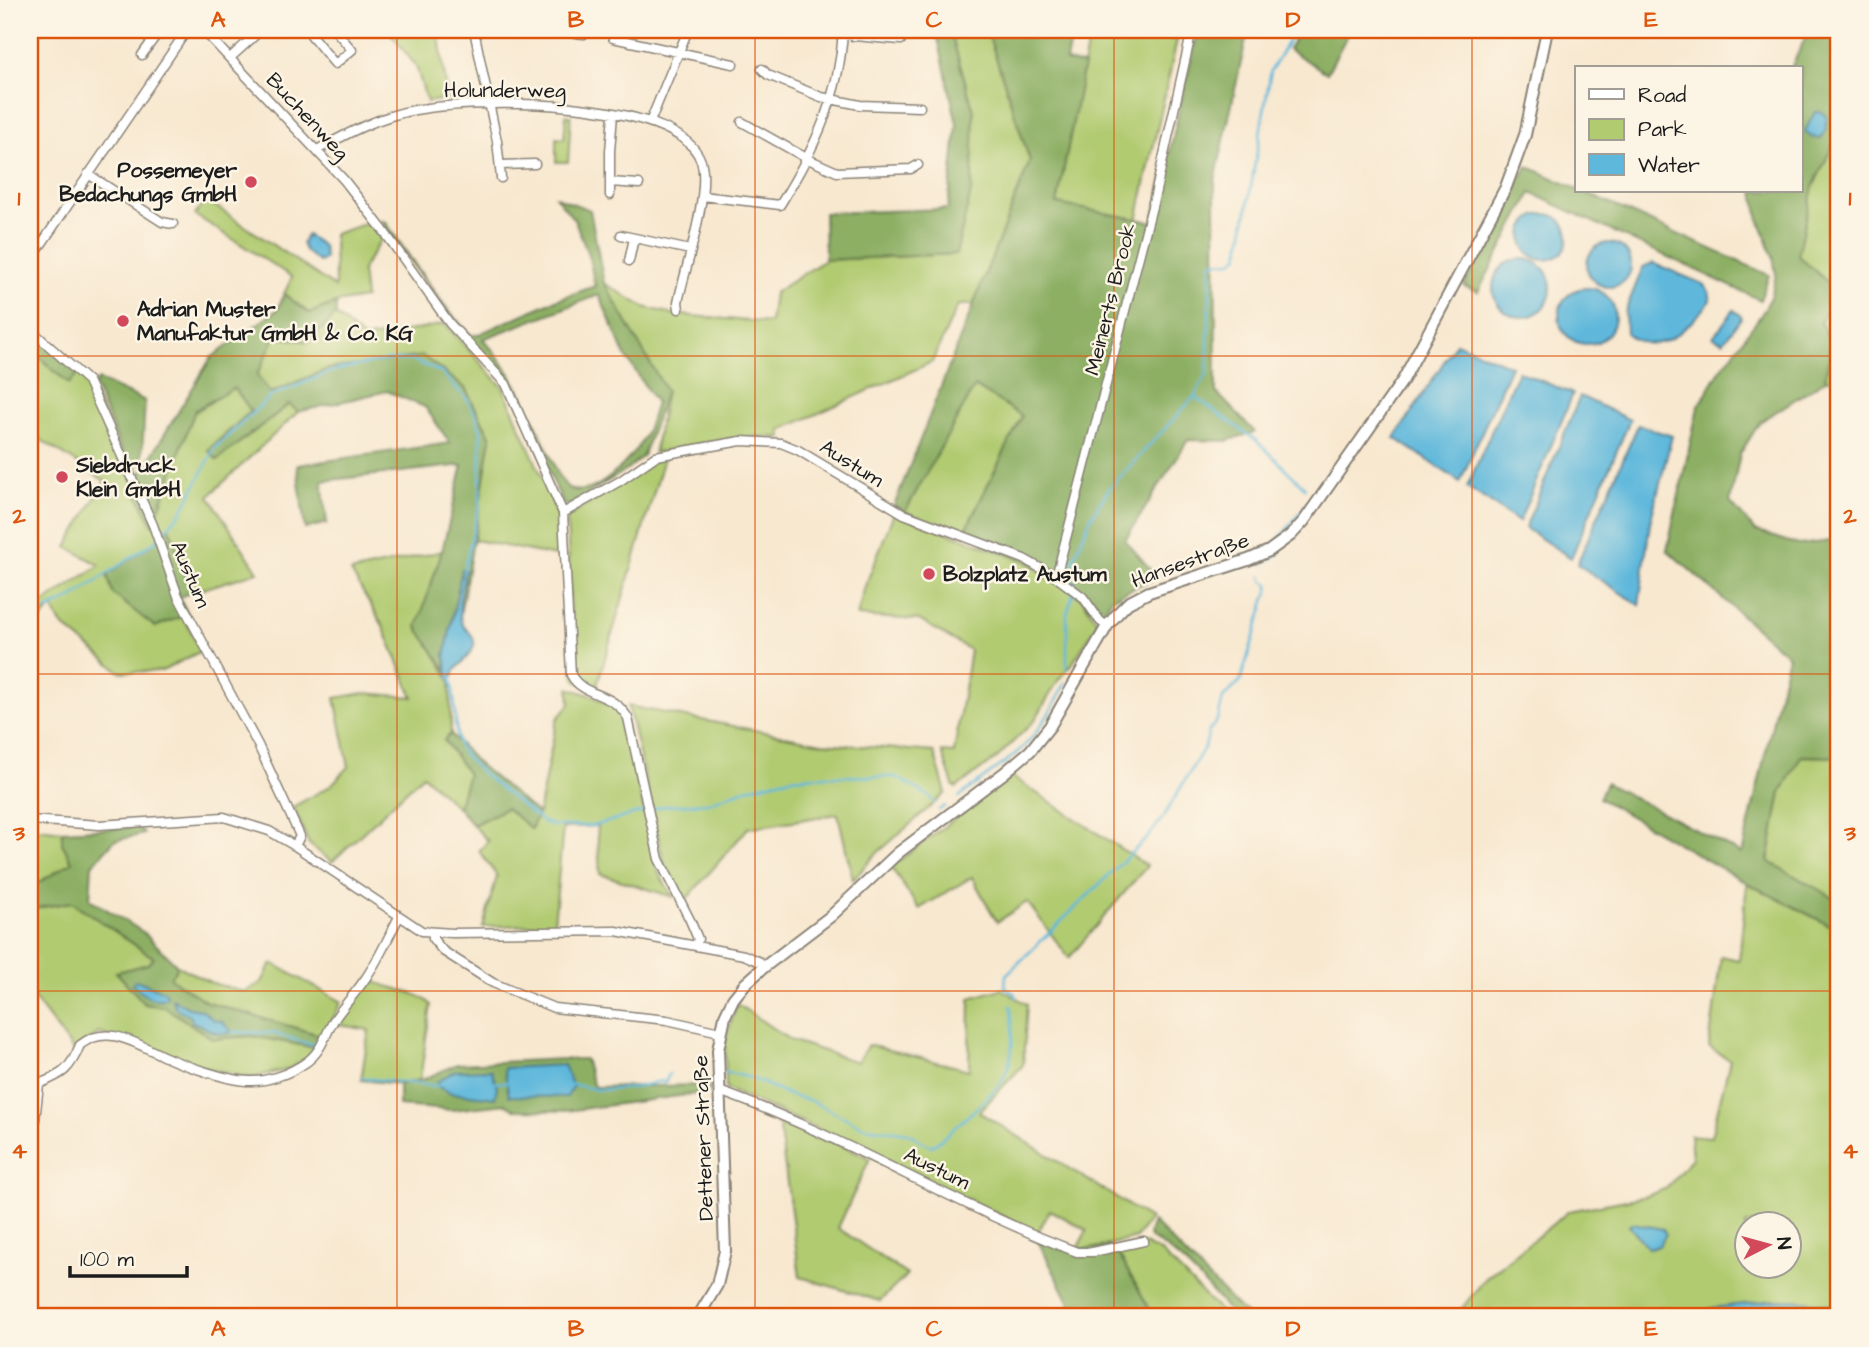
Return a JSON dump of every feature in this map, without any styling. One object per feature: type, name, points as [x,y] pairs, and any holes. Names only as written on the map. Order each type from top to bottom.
[{"type":"street","points":[[142,55],[160,30]]},
{"type":"street","points":[[30,261],[187,30]]},
{"type":"street","name":"Buchenweg","points":[[203,30],[317,150],[383,230],[450,324],[506,384],[563,513]]},
{"type":"street","points":[[230,58],[261,30]]},
{"type":"street","points":[[316,30],[311,35],[335,64],[352,50],[335,30]]},
{"type":"street","points":[[474,30],[501,178]]},
{"type":"street","points":[[501,30],[532,30]]},
{"type":"street","points":[[542,30],[584,34]]},
{"type":"street","points":[[650,122],[688,30]]},
{"type":"street","points":[[826,30],[901,40]]},
{"type":"street","name":"Meinerts Brook","points":[[1056,577],[1155,195],[1192,30]]},
{"type":"street","name":"Hansestraße","points":[[764,967],[831,916],[898,852],[1030,751],[1056,716],[1107,626],[1118,613],[1137,598],[1248,560],[1269,551],[1291,535],[1320,499],[1403,380],[1506,187],[1525,135],[1547,30]]},
{"type":"street","points":[[702,196],[780,205],[808,159],[832,99],[843,32]]},
{"type":"street","points":[[612,38],[733,64]]},
{"type":"street","points":[[762,69],[768,75],[821,97],[860,105],[920,107]]},
{"type":"street","name":"Holunderweg","points":[[317,150],[350,131],[395,114],[433,107],[488,103],[574,107],[650,122],[680,135],[695,149],[705,173],[678,302],[679,309]]},
{"type":"street","points":[[610,195],[613,115]]},
{"type":"street","points":[[743,122],[808,159],[837,172],[911,169],[918,165]]},
{"type":"street","points":[[500,165],[535,164]]},
{"type":"street","points":[[88,174],[162,222],[173,224]]},
{"type":"street","points":[[610,182],[639,184]]},
{"type":"street","points":[[621,235],[690,250]]},
{"type":"street","points":[[629,261],[634,238]]},
{"type":"street","name":"Austum","points":[[30,329],[88,381],[153,525],[178,596],[279,787],[300,836],[295,846]]},
{"type":"street","name":"Austum","points":[[563,513],[656,456],[723,443],[763,440],[781,443],[798,450],[904,514],[1024,559],[1056,577],[1083,597],[1100,621],[1107,626]]},
{"type":"street","points":[[563,513],[571,675],[576,684],[617,703],[628,718],[659,859],[690,920],[698,939],[696,946]]},
{"type":"street","points":[[30,820],[99,825],[224,817],[269,831],[422,931],[616,931],[751,957],[764,967]]},
{"type":"street","points":[[39,1084],[65,1073],[80,1045],[97,1036],[112,1035],[132,1040],[164,1057],[198,1069],[250,1081],[286,1073],[307,1063],[321,1048],[332,1023],[369,974],[399,916]]},
{"type":"street","points":[[433,932],[433,939],[443,951],[494,983],[555,1008],[667,1020],[720,1032]]},
{"type":"street","name":"Dettener Straße","points":[[698,1317],[717,1285],[725,1251],[719,1091],[720,1032],[733,999],[764,967]]},
{"type":"street","points":[[30,1066],[39,1084],[30,1190]]},
{"type":"street","name":"Austum","points":[[719,1091],[858,1149],[1076,1252],[1093,1252],[1144,1241]]},
{"type":"green space","points":[[388,30],[438,30],[448,99],[427,102],[416,66]]},
{"type":"green space","points":[[936,30],[950,30],[974,112],[972,188],[956,254],[825,260],[824,213],[948,209],[957,124]]},
{"type":"green space","points":[[950,30],[987,30],[1030,161],[973,305],[958,305],[932,362],[781,430],[782,438],[733,438],[654,453],[666,391],[604,283],[644,307],[672,314],[770,323],[774,293],[825,260],[956,254],[974,112]]},
{"type":"green space","points":[[987,30],[1072,30],[1066,61],[1084,65],[1057,204],[1153,222],[1198,30],[1248,30],[1215,181],[1216,392],[1255,432],[1226,441],[1188,440],[1125,540],[1157,577],[1112,598],[1100,617],[1058,575],[964,533],[1022,416],[975,386],[905,512],[894,506],[1030,161]]},
{"type":"green space","points":[[1090,30],[1137,30],[1177,40],[1137,220],[1057,204]]},
{"type":"green space","points":[[1300,30],[1350,30],[1327,73],[1288,49]]},
{"type":"green space","points":[[1809,30],[1839,30],[1839,120],[1836,138],[1813,187],[1798,256],[1839,292],[1820,322],[1831,343],[1825,380],[1760,422],[1740,454],[1730,502],[1755,531],[1799,545],[1839,540],[1839,757],[1801,756],[1781,792],[1768,861],[1839,901],[1839,930],[1747,883],[1599,798],[1606,783],[1742,854],[1788,656],[1667,550],[1698,407],[1771,297],[1776,274],[1773,257],[1758,216],[1754,192],[1802,192],[1802,66],[1792,66]]},
{"type":"green space","points":[[566,115],[571,116],[568,162],[556,162],[556,138],[564,139]]},
{"type":"green space","points":[[1839,120],[1839,292],[1798,256],[1812,189],[1836,138]]},
{"type":"green space","points":[[1527,166],[1575,188],[1575,192],[1584,192],[1769,275],[1760,300],[1531,193],[1478,292],[1464,286]]},
{"type":"green space","points":[[556,197],[590,210],[604,283],[666,391],[643,456],[628,469],[568,506],[563,504],[510,382],[455,323],[381,221],[385,221],[447,308],[471,335],[477,335],[553,301],[595,286],[589,257],[575,221]],"holes":[[[599,295],[625,355],[656,403],[647,430],[643,439],[612,476],[590,488],[569,488],[559,476],[518,387],[483,339]]]},
{"type":"green space","points":[[205,199],[335,287],[334,234],[368,223],[382,238],[362,270],[365,298],[336,303],[309,313],[284,294],[292,277],[195,215]]},
{"type":"green space","points":[[284,294],[309,313],[336,303],[336,315],[308,342],[275,337],[257,375],[270,393],[328,369],[423,356],[465,388],[491,438],[460,616],[462,569],[445,656],[447,671],[417,627],[442,551],[463,465],[322,481],[327,523],[305,529],[297,465],[450,443],[425,407],[387,391],[298,412],[289,404],[217,460],[208,450],[251,411],[234,388],[195,410],[153,525],[133,486],[211,358],[277,310]]},
{"type":"green space","points":[[1839,294],[1839,376],[1825,380],[1831,343],[1820,322]]},
{"type":"green space","points":[[336,315],[364,339],[445,324],[503,387],[555,507],[559,520],[561,557],[474,540],[491,438],[465,388],[328,369],[270,394],[257,375],[275,337],[308,342]]},
{"type":"green space","points":[[30,329],[79,373],[69,384],[30,349]]},
{"type":"green space","points":[[30,349],[69,384],[79,373],[88,381],[153,524],[194,413],[234,387],[251,411],[209,450],[217,460],[290,404],[298,412],[209,496],[258,572],[193,592],[169,528],[155,626],[183,616],[201,651],[162,671],[120,672],[61,624],[52,607],[30,633],[30,612],[100,565],[67,547],[105,481],[30,433]]},
{"type":"green space","points":[[98,380],[145,401],[142,457],[133,475],[94,385]]},
{"type":"green space","points":[[974,386],[1023,416],[964,533],[905,512]]},
{"type":"green space","points":[[664,458],[596,689],[577,682],[573,674],[567,518],[652,462]]},
{"type":"green space","points":[[894,513],[1023,560],[1082,599],[1098,623],[1071,666],[1059,679],[1035,720],[997,758],[956,788],[942,752],[954,753],[970,650],[919,620],[857,616],[864,589]]},
{"type":"green space","points":[[169,527],[193,592],[179,597],[188,614],[155,627],[113,594],[107,575],[158,539]]},
{"type":"green space","points":[[442,551],[418,627],[450,679],[451,734],[444,740],[468,774],[458,808],[423,775],[332,862],[309,844],[293,807],[330,786],[349,767],[335,698],[364,693],[413,697],[382,624],[351,572]]},
{"type":"green space","points":[[569,688],[593,696],[617,709],[625,727],[657,870],[673,897],[600,874],[597,826],[563,828],[554,924],[483,927],[497,876],[479,851],[488,841],[473,825],[506,808],[531,828],[538,814],[557,719],[570,704]]},
{"type":"green space","points":[[628,706],[822,743],[934,752],[946,793],[874,856],[853,880],[838,814],[748,828],[685,901],[665,867]]},
{"type":"green space","points":[[451,734],[477,763],[538,814],[531,829],[506,808],[473,825],[458,808],[468,774],[444,740]]},
{"type":"green space","points":[[1801,756],[1839,757],[1839,901],[1768,861],[1781,792]]},
{"type":"green space","points":[[1011,776],[1147,866],[1069,958],[1027,902],[997,922],[972,877],[919,909],[891,867]]},
{"type":"green space","points":[[30,827],[62,831],[62,843],[72,862],[30,888]]},
{"type":"green space","points":[[138,827],[144,834],[114,841],[92,865],[90,899],[143,932],[178,966],[170,978],[207,1002],[323,1036],[316,1048],[252,1036],[213,1039],[165,1007],[145,1004],[116,972],[148,964],[154,958],[72,902],[30,909],[30,888],[72,862],[62,843],[62,831]]},
{"type":"green space","points":[[1747,883],[1839,930],[1839,1309],[1832,1305],[1713,1308],[1693,1317],[1455,1317],[1486,1278],[1569,1211],[1647,1196],[1667,1188],[1692,1158],[1690,1135],[1711,1137],[1730,1060],[1709,1047],[1721,956],[1739,960]]},
{"type":"green space","points":[[72,902],[154,958],[148,964],[145,1004],[165,1007],[213,1039],[252,1036],[316,1048],[304,1061],[286,1070],[250,1078],[201,1067],[99,1033],[74,1051],[30,993],[30,909]]},
{"type":"green space","points":[[272,963],[342,1002],[323,1036],[207,1002],[169,978],[178,966],[212,983],[245,992],[262,982]]},
{"type":"green space","points":[[369,979],[419,996],[431,1005],[420,1080],[399,1084],[361,1080],[369,1030],[335,1024]]},
{"type":"green space","points":[[1001,989],[1027,1004],[1023,1065],[979,1112],[1150,1219],[1136,1238],[1087,1250],[1077,1249],[1087,1230],[1050,1210],[1037,1233],[871,1152],[726,1089],[725,1040],[737,1004],[790,1040],[857,1062],[868,1045],[969,1070],[970,998]]},
{"type":"green space","points":[[585,1059],[594,1087],[709,1085],[709,1092],[566,1111],[516,1110],[506,1104],[452,1110],[399,1106],[399,1084],[422,1080],[457,1064]]},
{"type":"green space","points":[[778,1118],[870,1158],[838,1228],[907,1275],[880,1301],[800,1277]]},
{"type":"green space","points":[[1153,1222],[1248,1317],[1234,1317],[1174,1254],[1150,1238]]},
{"type":"green space","points":[[1037,1239],[1060,1249],[1115,1248],[1154,1317],[1077,1317]]},
{"type":"green space","points":[[1144,1244],[1161,1252],[1226,1317],[1154,1317],[1115,1248]]},
{"type":"water","points":[[1815,112],[1821,112],[1827,117],[1821,139],[1811,137],[1805,131]]},
{"type":"water","points":[[1545,214],[1561,221],[1568,237],[1561,253],[1545,260],[1529,253],[1522,237],[1529,221]]},
{"type":"water","points":[[307,235],[323,246],[325,258],[322,261],[319,262],[305,251],[302,243]]},
{"type":"water","points":[[1609,243],[1625,249],[1631,265],[1625,281],[1609,287],[1593,281],[1587,265],[1593,249]]},
{"type":"water","points":[[1516,259],[1528,259],[1543,267],[1551,282],[1551,294],[1543,309],[1528,317],[1516,317],[1501,309],[1493,294],[1493,282],[1501,267]]},
{"type":"water","points":[[1653,263],[1703,284],[1710,297],[1707,306],[1681,331],[1655,344],[1636,340],[1626,333],[1625,312],[1643,267]]},
{"type":"water","points":[[1581,288],[1593,288],[1603,292],[1611,300],[1615,316],[1611,332],[1603,340],[1593,344],[1581,344],[1571,340],[1563,332],[1559,322],[1559,310],[1563,300],[1571,292]]},
{"type":"water","points":[[1734,310],[1742,317],[1723,342],[1713,337]]},
{"type":"water","points":[[1456,343],[1511,366],[1460,482],[1395,438]]},
{"type":"water","points":[[1518,371],[1573,394],[1519,522],[1467,487]]},
{"type":"water","points":[[1580,396],[1630,420],[1571,558],[1525,528]]},
{"type":"water","points":[[1638,425],[1672,436],[1650,523],[1639,605],[1577,564]]},
{"type":"water","points":[[462,569],[465,570],[460,615],[462,624],[473,637],[474,645],[470,654],[449,679],[445,656]]},
{"type":"water","points":[[136,980],[166,992],[167,997],[157,1000],[148,997],[132,984]]},
{"type":"water","points":[[172,999],[189,1008],[202,1010],[214,1020],[221,1021],[232,1032],[216,1033],[192,1022],[191,1017],[176,1008]]},
{"type":"water","points":[[564,1065],[573,1087],[567,1097],[509,1096],[504,1068]]},
{"type":"water","points":[[491,1070],[497,1086],[495,1098],[451,1093],[438,1087],[437,1082],[454,1071]]},
{"type":"water","points":[[1632,1223],[1663,1229],[1666,1234],[1659,1246],[1649,1249],[1629,1226]]},
{"type":"water","points":[[1774,1300],[1824,1304],[1839,1309],[1839,1317],[1693,1317],[1713,1308]]},
{"type":"waterway","points":[[1067,668],[1067,613],[1076,584],[1069,576],[1070,568],[1091,517],[1108,490],[1194,397],[1207,374],[1211,262],[1232,261],[1239,256],[1271,70],[1295,30]]},
{"type":"waterway","points":[[30,620],[72,598],[158,539],[182,511],[215,448],[271,396],[336,370],[387,360],[413,360],[442,373],[467,399],[476,415],[481,431],[480,503],[463,573]]},
{"type":"waterway","points":[[1195,397],[1257,441],[1305,488]]},
{"type":"waterway","points":[[1279,539],[1315,494]]},
{"type":"waterway","points":[[1263,564],[1279,554]]},
{"type":"waterway","points":[[1016,997],[1005,987],[1006,975],[1148,837],[1164,816],[1205,746],[1209,731],[1218,719],[1223,698],[1240,682],[1269,588],[1262,576]]},
{"type":"waterway","points":[[450,676],[457,737],[464,754],[511,797],[543,822],[554,826],[593,826],[664,806],[707,803],[748,788],[791,778],[819,776],[896,777],[929,796],[935,803]]},
{"type":"waterway","points":[[959,797],[1028,742],[1044,721],[1066,682]]},
{"type":"waterway","points":[[939,810],[945,806]]},
{"type":"waterway","points":[[725,1072],[751,1078],[792,1096],[809,1100],[864,1127],[908,1133],[930,1146],[937,1143],[988,1097],[1006,1074],[1011,1055],[1011,1006]]},
{"type":"waterway","points":[[232,1032],[273,1033],[312,1045],[319,1040],[324,1030]]},
{"type":"waterway","points":[[571,1084],[599,1090],[633,1088],[661,1081],[665,1083],[669,1074]]},
{"type":"waterway","points":[[362,1078],[438,1086]]},
{"type":"waterway","points":[[494,1083],[508,1082]]},
{"type":"place","name":"Possemeyer Bedachungs GmbH","points":[[251,182]]},
{"type":"place","name":"Adrian Muster Manufaktur GmbH & Co. KG","points":[[123,321]]},
{"type":"place","name":"Siebdruck Klein GmbH","points":[[62,477]]},
{"type":"place","name":"Bolzplatz Austum","points":[[929,574]]}]
